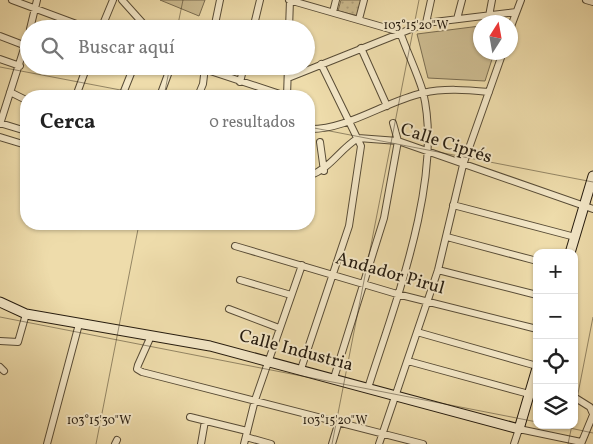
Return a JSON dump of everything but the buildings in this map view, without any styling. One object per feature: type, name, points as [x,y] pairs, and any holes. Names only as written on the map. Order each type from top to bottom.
[{"type":"street","points":[[12,0],[66,20]]},
{"type":"street","points":[[32,20],[37,0]]},
{"type":"street","points":[[105,20],[113,0]]},
{"type":"street","points":[[122,0],[140,20]]},
{"type":"street","points":[[216,20],[220,0]]},
{"type":"street","points":[[255,20],[260,0]]},
{"type":"street","points":[[289,20],[290,0],[400,32]]},
{"type":"street","points":[[333,12],[336,0]]},
{"type":"street","points":[[359,19],[364,0]]},
{"type":"street","points":[[426,23],[431,0]]},
{"type":"street","points":[[457,19],[462,0]]},
{"type":"street","points":[[489,15],[492,0]]},
{"type":"street","points":[[515,15],[521,0]]},
{"type":"street","points":[[586,0],[593,2]]},
{"type":"street","points":[[496,15],[516,12]]},
{"type":"street","points":[[315,67],[426,23],[473,18]]},
{"type":"street","points":[[368,388],[416,232],[428,152],[423,93],[400,32]]},
{"type":"street","points":[[0,36],[20,44]]},
{"type":"street","points":[[362,48],[386,106]]},
{"type":"street","points":[[0,59],[20,66],[0,123],[20,129]]},
{"type":"street","points":[[379,444],[438,270],[463,164],[499,60]]},
{"type":"street","points":[[300,369],[349,226],[361,146],[321,64]]},
{"type":"street","points":[[78,90],[84,75]]},
{"type":"street","points":[[124,90],[130,75]]},
{"type":"street","points":[[162,90],[168,75]]},
{"type":"street","points":[[200,90],[204,75]]},
{"type":"street","points":[[222,75],[267,90]]},
{"type":"street","points":[[240,82],[242,75]]},
{"type":"street","points":[[287,90],[288,78],[295,75]]},
{"type":"street","points":[[315,129],[348,120],[423,93],[461,89],[489,92]]},
{"type":"street","points":[[10,92],[20,97]]},
{"type":"street","points":[[334,378],[384,218],[398,142],[393,123]]},
{"type":"street","points":[[0,137],[20,143]]},
{"type":"street","points":[[315,174],[324,170],[342,150],[358,138]]},
{"type":"street","name":"Calle Ciprés","points":[[358,138],[398,142],[593,209]]},
{"type":"street","points":[[320,142],[324,170]]},
{"type":"street","points":[[571,249],[593,176]]},
{"type":"street","points":[[453,205],[575,237]]},
{"type":"street","points":[[447,237],[533,260]]},
{"type":"street","name":"Andador Pirul","points":[[234,246],[332,273],[397,294],[533,328]]},
{"type":"street","points":[[246,437],[255,400],[302,265]]},
{"type":"street","points":[[438,270],[533,294]]},
{"type":"street","points":[[240,280],[291,295]]},
{"type":"street","name":"Calle Industria","points":[[0,302],[26,314],[210,346],[334,378],[396,397],[581,443]]},
{"type":"street","points":[[229,309],[279,328]]},
{"type":"street","points":[[0,341],[18,342],[26,314]]},
{"type":"street","points":[[47,444],[79,324]]},
{"type":"street","points":[[417,332],[533,371]]},
{"type":"street","points":[[151,336],[138,369],[423,444]]},
{"type":"street","points":[[408,361],[530,394]]},
{"type":"street","points":[[514,444],[533,383]]},
{"type":"street","points":[[578,401],[593,410],[581,443]]},
{"type":"street","points":[[190,417],[271,444]]},
{"type":"street","points":[[201,444],[205,421]]},
{"type":"street","points":[[332,444],[339,421]]},
{"type":"shaded area","points":[[160,0],[205,0],[199,16]]},
{"type":"shaded area","points":[[341,0],[362,0],[359,16],[338,11]]},
{"type":"shaded area","points":[[473,27],[473,60],[492,60],[485,81],[428,78],[417,34]]}]
